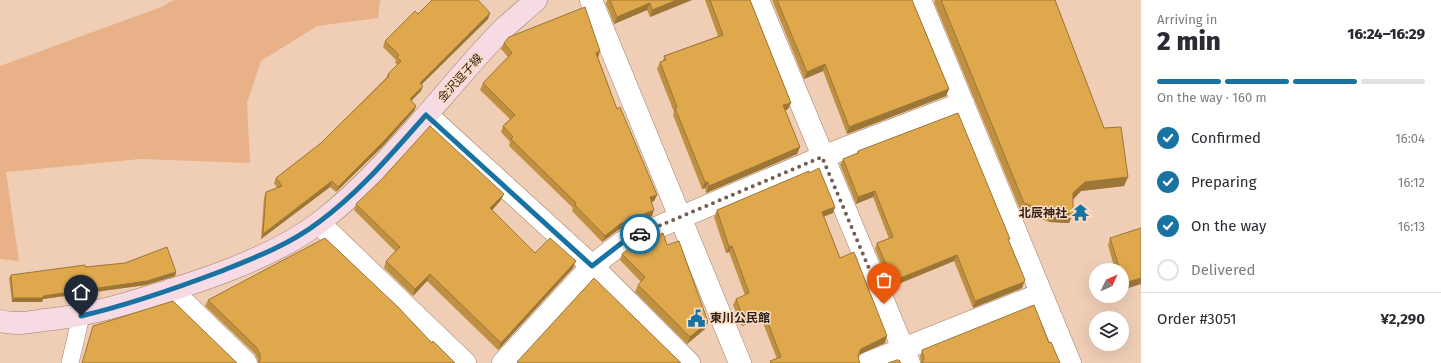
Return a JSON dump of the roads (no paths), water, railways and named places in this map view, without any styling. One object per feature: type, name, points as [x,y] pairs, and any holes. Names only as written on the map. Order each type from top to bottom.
[{"type":"main road","name":"金沢逗子線","points":[[0,321],[18,324],[81,316],[171,290],[260,256],[299,236],[319,223],[365,182],[503,30],[536,0]]},
{"type":"street","points":[[591,0],[740,363]]},
{"type":"street","points":[[758,0],[906,356]]},
{"type":"street","points":[[920,0],[1070,363]]},
{"type":"street","points":[[504,363],[592,266],[623,242],[822,157],[963,103]]},
{"type":"street","points":[[426,115],[592,266],[689,363]]},
{"type":"street","points":[[319,223],[465,363]]},
{"type":"street","points":[[171,290],[246,363]]},
{"type":"street","points":[[868,363],[906,356],[1041,294]]},
{"type":"lane","points":[[70,363],[81,316]]},
{"type":"place","name":"北辰神社","points":[[1080,213]]},
{"type":"place","name":"東川公民館","points":[[697,318]]}]
